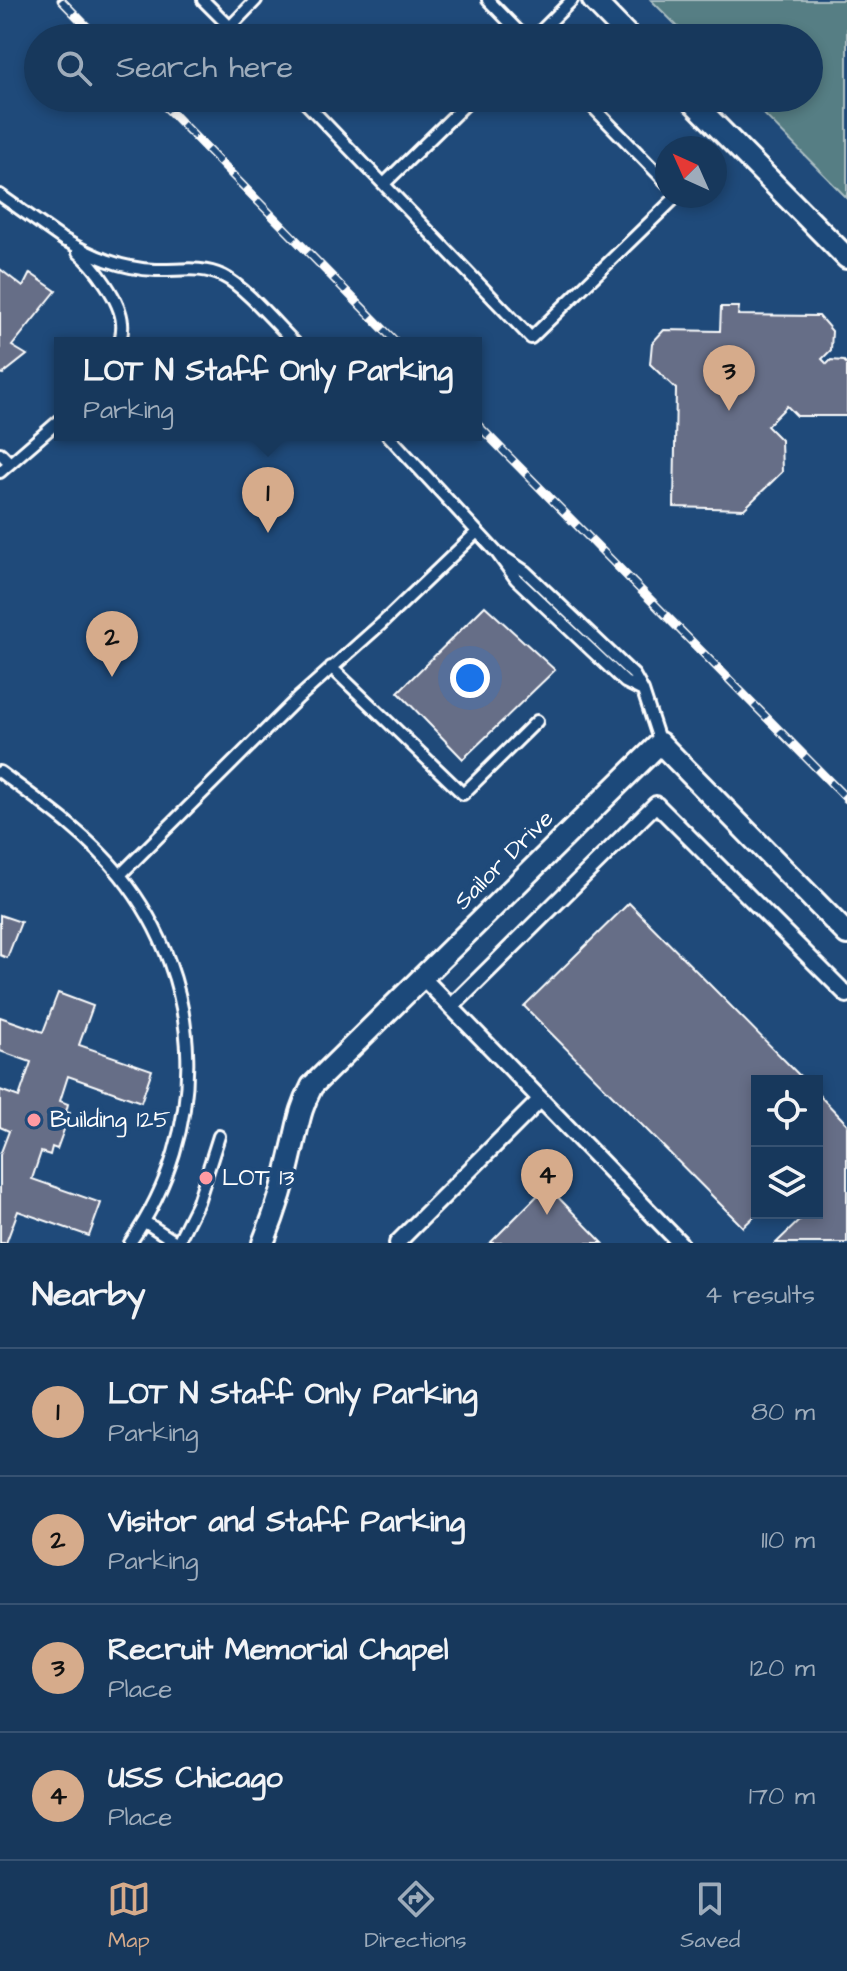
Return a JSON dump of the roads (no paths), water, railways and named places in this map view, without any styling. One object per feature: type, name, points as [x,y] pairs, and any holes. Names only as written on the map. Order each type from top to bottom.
[{"type":"street","points":[[593,0],[616,24]]},
{"type":"street","points":[[703,112],[847,258]]},
{"type":"street","points":[[660,743],[847,934]]},
{"type":"street","name":"Sailor Drive","points":[[263,1243],[277,1210],[299,1111],[312,1086],[660,743]]},
{"type":"street","points":[[451,1007],[656,804],[847,995]]},
{"type":"street","points":[[422,977],[680,1243]]},
{"type":"street","points":[[397,1243],[540,1100]]},
{"type":"lane","points":[[203,0],[227,24]]},
{"type":"lane","points":[[233,24],[256,0]]},
{"type":"lane","points":[[488,0],[511,24]]},
{"type":"lane","points":[[548,24],[572,0]]},
{"type":"lane","points":[[315,112],[531,338],[665,208]]},
{"type":"lane","points":[[385,183],[458,112]]},
{"type":"lane","points":[[598,112],[655,171]]},
{"type":"lane","points":[[0,195],[94,257],[127,267],[157,271],[193,269],[225,277],[289,337]]},
{"type":"lane","points":[[63,239],[82,255],[113,298],[123,320],[121,337]]},
{"type":"lane","points":[[0,472],[54,425]]},
{"type":"lane","points":[[394,441],[497,553],[516,579],[625,682],[643,691],[660,743]]},
{"type":"lane","points":[[0,453],[10,463]]},
{"type":"lane","points":[[120,875],[331,667],[477,532]]},
{"type":"lane","points":[[331,667],[463,794],[537,721]]},
{"type":"lane","points":[[0,772],[86,839],[120,875],[155,929],[171,968],[186,1024],[188,1050],[188,1079],[181,1133],[172,1162],[145,1222],[130,1243]]},
{"type":"lane","points":[[145,1222],[178,1242],[198,1202],[219,1136]]},
{"type":"railway","points":[[61,0],[84,24]]},
{"type":"railway","points":[[171,112],[391,337]]},
{"type":"railway","points":[[482,429],[847,799]]},
{"type":"place","name":"Recruit Memorial Chapel","points":[[729,411]]},
{"type":"place","name":"LOT N Staff Only Parking","points":[[268,533]]},
{"type":"place","name":"Visitor and Staff Parking","points":[[112,677]]},
{"type":"place","name":"Building 125","points":[[34,1120]]},
{"type":"place","name":"LOT 13","points":[[206,1178]]},
{"type":"place","name":"USS Chicago","points":[[547,1215]]}]
